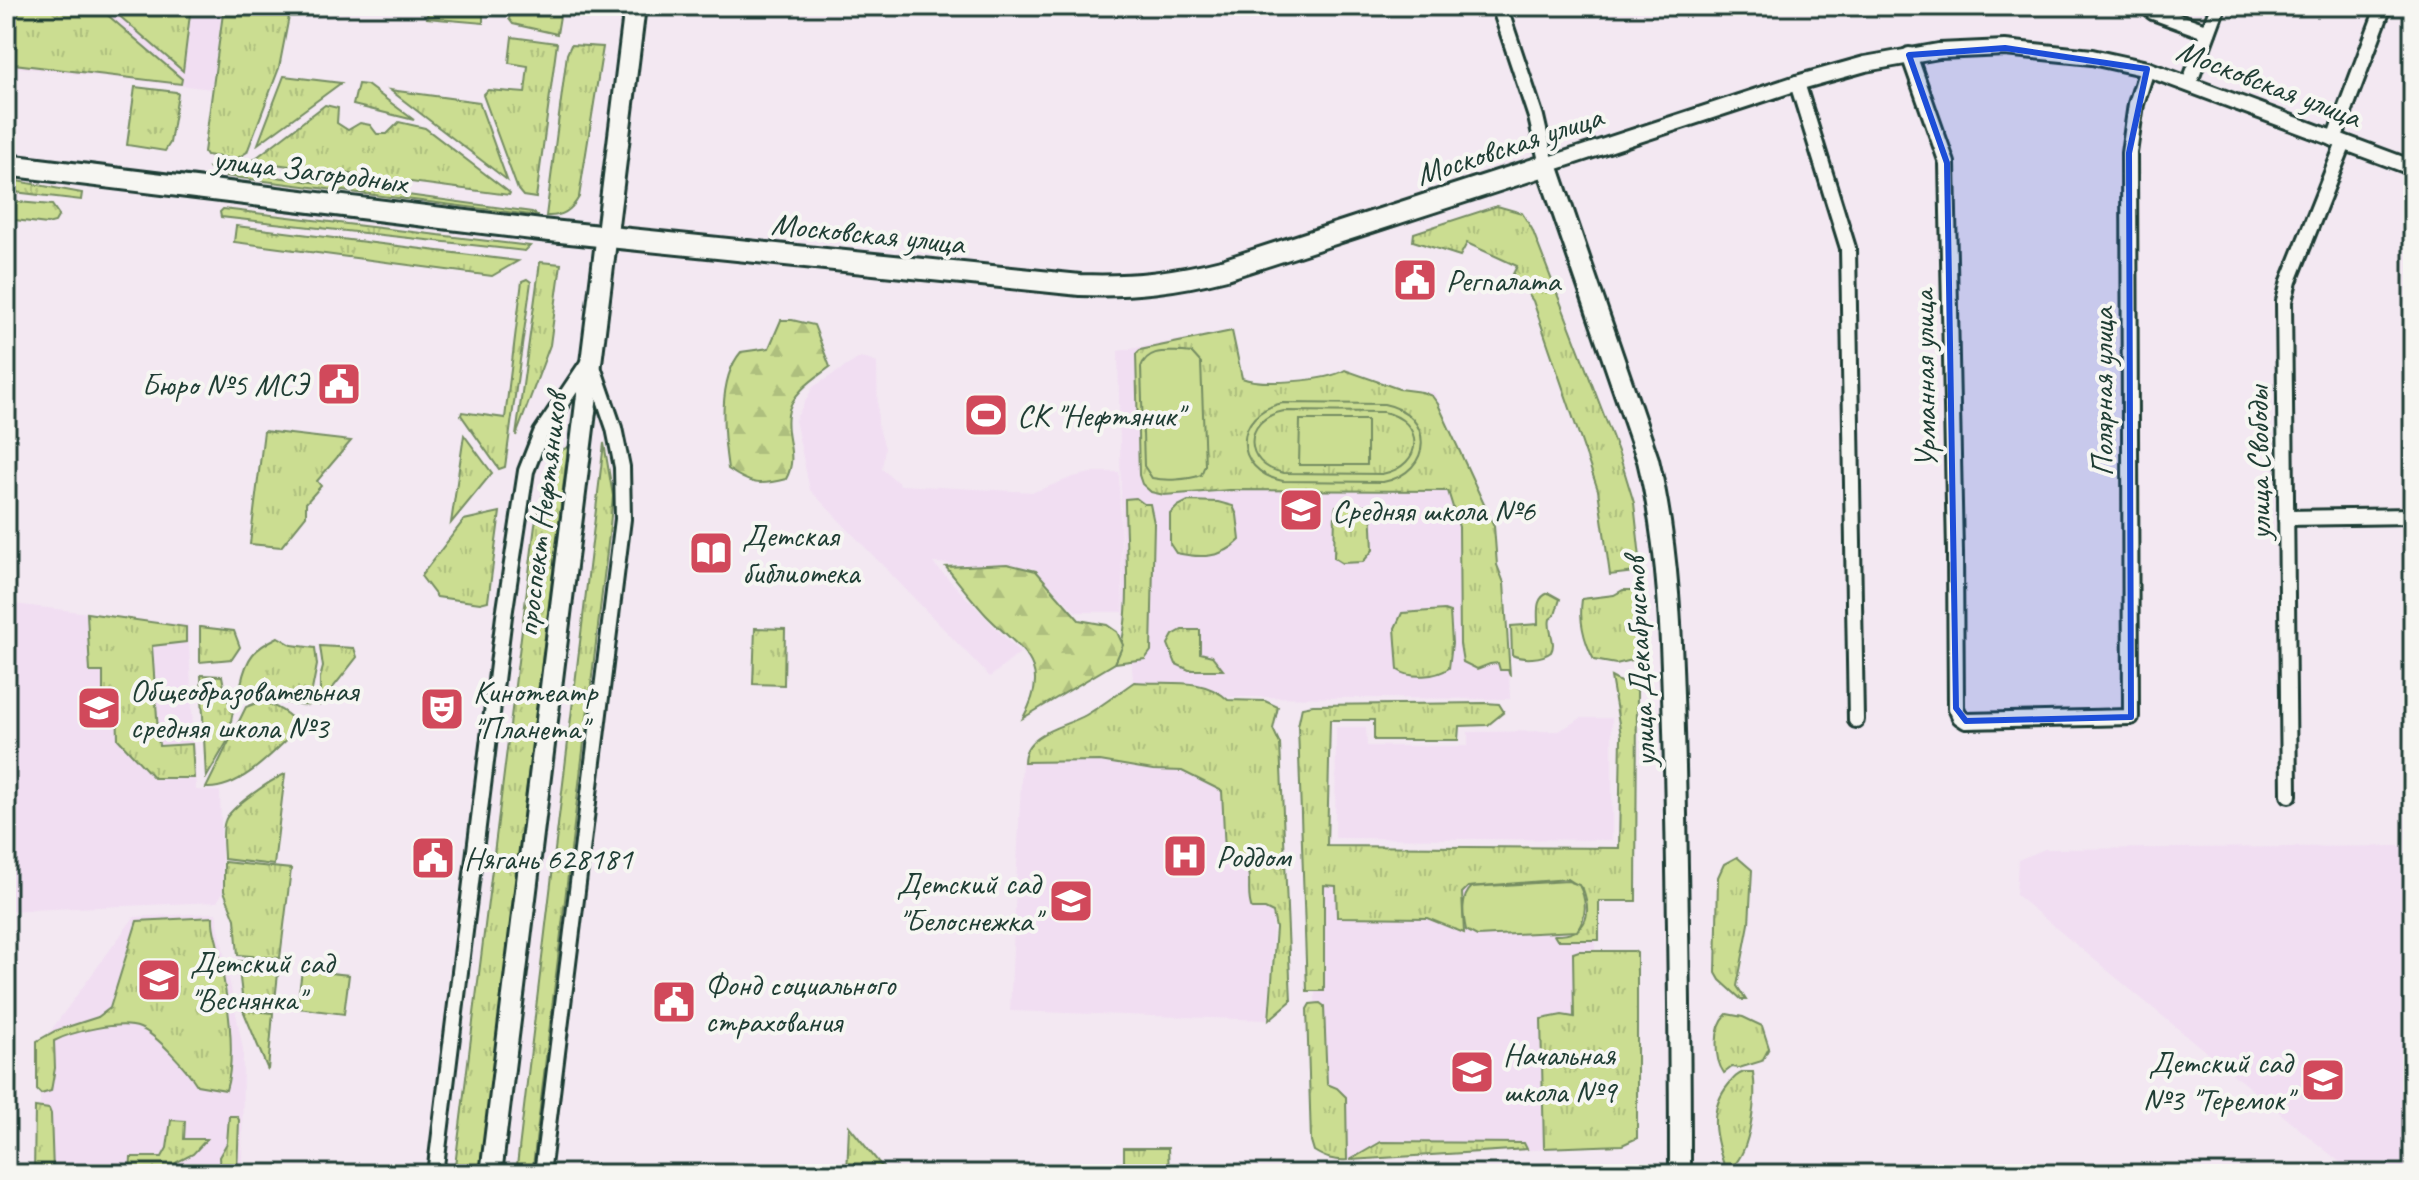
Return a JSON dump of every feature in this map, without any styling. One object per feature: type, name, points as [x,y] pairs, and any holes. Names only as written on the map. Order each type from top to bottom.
[{"type":"main road","name":"проспект Нефтяников","points":[[491,1174],[635,6]]},
{"type":"main road","name":"улица Загородных","points":[[6,165],[606,236]]},
{"type":"main road","name":"Московская улица","points":[[606,236],[1080,285],[1141,286],[1226,269],[1547,165]]},
{"type":"main road","name":"улица Декабристов","points":[[1547,165],[1648,460],[1664,539],[1673,713],[1680,1174]]},
{"type":"street","points":[[1499,6],[1536,117],[1547,165]]},
{"type":"street","points":[[2147,6],[2153,12],[2208,32]]},
{"type":"street","points":[[2189,84],[2218,6]]},
{"type":"street","name":"улица Свободы","points":[[2289,795],[2284,301],[2384,6]]},
{"type":"street","name":"Московская улица","points":[[1547,165],[1797,83],[1909,55],[1969,48],[2031,50],[2112,60],[2147,69],[2413,168]]},
{"type":"street","name":"Урманная улица","points":[[1909,55],[1947,163],[1956,708],[1966,721],[2131,717]]},
{"type":"street","name":"Полярная улица","points":[[2131,717],[2129,153],[2136,104],[2147,69]]},
{"type":"street","points":[[1797,83],[1848,248],[1856,720]]},
{"type":"street","points":[[435,1174],[504,616],[526,471],[541,433],[590,359]]},
{"type":"street","points":[[542,1174],[623,519],[622,467],[614,428],[590,359]]},
{"type":"street","points":[[2286,518],[2413,516]]},
{"type":"highlighted area","points":[[2005,48],[2147,69],[2129,153],[2131,717],[1966,721],[1956,708],[1947,163],[1909,55]]},
{"type":"shaded area","points":[[6,6],[223,6],[212,89],[6,66]]},
{"type":"shaded area","name":"Средняя школа №6","points":[[1225,332],[1237,388],[1434,392],[1471,481],[1508,641],[1510,699],[1229,697],[1134,689],[1131,659],[1124,636],[1118,351]]},
{"type":"shaded area","points":[[861,357],[877,363],[878,425],[885,448],[882,469],[901,485],[1034,492],[1073,477],[1095,472],[1119,472],[1123,612],[1076,612],[1033,568],[933,563],[1020,653],[990,677],[810,490],[795,420],[813,387]]},
{"type":"shaded area","name":"Общеобразовательная средняя школа №3","points":[[6,603],[188,625],[196,790],[220,791],[223,892],[217,902],[6,911]]},
{"type":"shaded area","points":[[1581,718],[1612,718],[1612,840],[1335,838],[1336,727],[1366,727],[1367,746],[1468,746],[1468,732],[1559,731]]},
{"type":"shaded area","points":[[1196,756],[1272,828],[1273,933],[1268,1020],[1010,1011],[1022,761]]},
{"type":"shaded area","name":"Детский сад №3 \"Теремок\"","points":[[2403,846],[2408,1174],[2354,1174],[2016,895],[2018,860],[2045,849]]},
{"type":"shaded area","name":"Начальная школа №9","points":[[1593,876],[1595,955],[1628,955],[1628,1145],[1330,1161],[1316,1149],[1314,882]]},
{"type":"shaded area","name":"Детский сад \"Веснянка\"","points":[[216,913],[243,1049],[242,1174],[39,1174],[41,1044],[134,917]]},
{"type":"green space","points":[[6,6],[97,6],[182,79],[181,84],[6,63]]},
{"type":"green space","points":[[108,6],[191,6],[183,71]]},
{"type":"green space","points":[[224,6],[291,6],[279,68],[247,152],[236,159],[206,155],[204,152]]},
{"type":"green space","points":[[428,6],[448,6],[483,13],[483,23],[427,18]]},
{"type":"green space","points":[[512,6],[544,6],[561,10],[557,34],[513,24],[509,19]]},
{"type":"green space","points":[[512,37],[557,43],[536,198],[523,196],[518,190],[483,95],[488,90],[525,93],[528,66],[509,63]]},
{"type":"green space","points":[[571,45],[603,47],[579,197],[566,212],[546,216],[567,54]]},
{"type":"green space","points":[[284,76],[341,83],[258,144]]},
{"type":"green space","points":[[358,84],[367,85],[414,120],[353,105]]},
{"type":"green space","points":[[135,87],[178,94],[170,143],[165,151],[127,145]]},
{"type":"green space","points":[[390,90],[479,102],[507,180]]},
{"type":"green space","points":[[325,105],[338,108],[337,123],[348,130],[360,123],[370,125],[377,134],[387,134],[399,122],[425,128],[510,193],[252,161]]},
{"type":"green space","points":[[210,168],[532,212],[539,216],[217,175]]},
{"type":"green space","points":[[6,179],[82,193],[81,200],[6,191]]},
{"type":"green space","points":[[6,201],[52,205],[59,215],[55,222],[47,224],[7,219]]},
{"type":"green space","points":[[1497,206],[1522,213],[1532,229],[1619,454],[1634,503],[1641,567],[1635,572],[1610,575],[1598,490],[1533,301],[1509,282],[1517,266],[1467,243],[1460,256],[1413,241],[1414,233]]},
{"type":"green space","points":[[223,209],[530,246],[525,251],[221,217]]},
{"type":"green space","points":[[236,226],[518,261],[492,276],[234,242]]},
{"type":"green space","points":[[540,262],[561,264],[550,345],[516,436]]},
{"type":"green space","points":[[527,279],[531,282],[505,467],[499,469],[461,415],[462,412],[505,418],[522,281]]},
{"type":"green space","points":[[781,320],[814,325],[830,367],[804,387],[790,407],[787,423],[791,462],[786,479],[756,483],[728,469],[725,392],[733,364],[741,352],[769,348]]},
{"type":"green space","points":[[1232,331],[1242,378],[1264,382],[1294,381],[1324,377],[1345,370],[1399,389],[1432,396],[1494,526],[1497,565],[1504,583],[1510,676],[1508,670],[1500,670],[1498,663],[1477,669],[1463,662],[1460,644],[1459,527],[1448,491],[1230,490],[1164,495],[1151,492],[1142,484],[1139,475],[1136,354],[1140,350]]},
{"type":"green space","points":[[1192,353],[1201,363],[1205,465],[1201,475],[1195,477],[1176,480],[1152,478],[1144,466],[1141,367],[1153,354]]},
{"type":"green space","points":[[1283,403],[1384,404],[1401,410],[1413,419],[1420,430],[1422,443],[1419,456],[1412,467],[1400,476],[1383,482],[1283,481],[1266,475],[1254,466],[1247,455],[1247,429],[1254,418],[1266,409]],"holes":[[[1284,411],[1383,412],[1407,424],[1414,443],[1406,462],[1382,474],[1284,473],[1270,468],[1254,452],[1254,432],[1260,423]]]},
{"type":"green space","points":[[1300,420],[1367,420],[1367,465],[1299,465]]},
{"type":"green space","points":[[264,431],[351,441],[317,481],[321,486],[306,503],[306,516],[281,547],[250,544]]},
{"type":"green space","points":[[464,435],[492,473],[451,523]]},
{"type":"green space","points":[[604,443],[613,496],[609,535],[532,1174],[516,1174]]},
{"type":"green space","points":[[568,447],[480,1174],[454,1174],[535,525],[554,454]]},
{"type":"green space","points":[[1136,498],[1150,504],[1154,523],[1151,651],[1145,659],[1115,663],[1121,646],[1127,605],[1125,499]]},
{"type":"green space","points":[[1188,501],[1233,506],[1240,540],[1226,551],[1210,556],[1176,553],[1170,544],[1170,514]]},
{"type":"green space","points":[[1371,505],[1373,550],[1363,562],[1342,563],[1334,558],[1335,511],[1336,506]]},
{"type":"green space","points":[[500,512],[488,601],[480,603],[437,597],[421,576],[464,520]]},
{"type":"green space","points":[[1007,564],[1036,571],[1079,620],[1107,625],[1117,632],[1123,645],[1115,663],[1023,718],[1035,684],[1029,659],[946,567]]},
{"type":"green space","points":[[1623,590],[1640,590],[1645,657],[1616,664],[1594,660],[1583,630],[1582,599],[1614,595]]},
{"type":"green space","points":[[1549,593],[1560,599],[1555,615],[1550,619],[1551,652],[1532,658],[1512,655],[1511,626],[1538,624],[1539,601]]},
{"type":"green space","points":[[1450,612],[1452,643],[1449,668],[1424,676],[1398,670],[1395,628],[1402,613]]},
{"type":"green space","points":[[87,613],[186,627],[186,642],[152,646],[159,746],[192,744],[194,778],[154,778],[118,739],[117,702],[103,701],[103,672],[90,672]]},
{"type":"green space","points":[[200,627],[234,631],[240,647],[232,659],[200,662]]},
{"type":"green space","points":[[755,628],[785,629],[784,685],[753,684]]},
{"type":"green space","points":[[1182,630],[1200,630],[1200,653],[1212,656],[1223,670],[1189,670],[1176,664],[1168,644],[1173,635]]},
{"type":"green space","points":[[278,637],[292,645],[315,648],[317,665],[309,705],[247,694],[241,684],[253,654]]},
{"type":"green space","points":[[320,646],[354,648],[357,657],[320,704],[323,667]]},
{"type":"green space","points":[[201,675],[222,676],[226,697],[233,711],[227,742],[206,778]]},
{"type":"green space","points":[[1611,677],[1637,691],[1636,901],[1599,901],[1599,940],[1557,940],[1554,935],[1573,932],[1584,923],[1586,916],[1583,889],[1568,879],[1468,887],[1462,893],[1464,933],[1427,918],[1337,917],[1336,886],[1324,885],[1324,991],[1307,991],[1298,726],[1302,707],[1485,703],[1499,704],[1504,712],[1488,725],[1459,726],[1458,740],[1374,740],[1374,720],[1330,720],[1327,846],[1619,848],[1621,735]]},
{"type":"green space","points":[[1134,682],[1196,685],[1218,692],[1228,700],[1265,701],[1278,707],[1273,729],[1280,744],[1291,1001],[1269,1020],[1276,928],[1273,913],[1265,909],[1252,909],[1247,868],[1231,860],[1225,852],[1222,791],[1182,771],[1153,770],[1100,761],[1024,762],[1026,752],[1038,737],[1086,715]]},
{"type":"green space","points":[[259,702],[282,710],[300,727],[245,775],[219,787],[206,788],[246,707]]},
{"type":"green space","points":[[285,774],[274,865],[224,859],[223,830],[228,815],[251,795]]},
{"type":"green space","points":[[1737,857],[1752,870],[1749,924],[1737,986],[1746,1000],[1742,1000],[1716,973],[1718,877],[1724,864]]},
{"type":"green space","points":[[224,862],[291,869],[280,958],[238,955],[235,919],[224,891]]},
{"type":"green space","points":[[1568,881],[1579,885],[1585,908],[1577,931],[1477,936],[1466,930],[1464,901],[1472,887]]},
{"type":"green space","points":[[213,917],[231,1038],[226,1090],[197,1085],[155,1038],[140,1028],[121,1025],[84,1031],[54,1041],[55,1068],[51,1091],[41,1094],[37,1090],[37,1041],[55,1031],[98,1017],[110,1008],[137,921]]},
{"type":"green space","points":[[1573,953],[1637,953],[1637,1138],[1622,1145],[1544,1148],[1541,1019],[1562,1015],[1574,1017]]},
{"type":"green space","points":[[238,961],[279,965],[274,1009],[243,1004]]},
{"type":"green space","points":[[302,970],[349,975],[344,1014],[297,1008]]},
{"type":"green space","points":[[1320,1003],[1324,1006],[1327,1084],[1346,1097],[1347,1160],[1326,1157],[1314,1151],[1311,1141],[1307,1009],[1310,1004]]},
{"type":"green space","points":[[243,1010],[273,1013],[268,1070]]},
{"type":"green space","points":[[1727,1014],[1762,1026],[1769,1048],[1762,1061],[1732,1067],[1724,1073],[1718,1060],[1716,1043],[1719,1027]]},
{"type":"green space","points":[[1744,1072],[1753,1072],[1753,1108],[1744,1149],[1732,1167],[1724,1165],[1720,1154],[1716,1113],[1722,1093],[1734,1078]]},
{"type":"green space","points":[[35,1107],[49,1109],[51,1114],[53,1171],[71,1174],[34,1174]]},
{"type":"green space","points":[[229,1116],[237,1116],[239,1120],[237,1174],[220,1174],[219,1157],[227,1143]]},
{"type":"green space","points":[[171,1120],[185,1121],[184,1139],[207,1139],[193,1154],[177,1162],[164,1174],[130,1174],[131,1157],[162,1157],[167,1148]]},
{"type":"green space","points":[[849,1126],[888,1174],[847,1174]]},
{"type":"green space","points":[[1381,1142],[1524,1143],[1527,1149],[1350,1160]]},
{"type":"green space","points":[[1124,1148],[1168,1148],[1169,1174],[1124,1174]]},
{"type":"place","name":"Регпалата","points":[[1415,280]]},
{"type":"place","name":"Бюро №5 МСЭ","points":[[339,384]]},
{"type":"place","name":"СК \"Нефтяник\"","points":[[986,415]]},
{"type":"place","name":"Средняя школа №6","points":[[1301,510]]},
{"type":"place","name":"Детская библиотека","points":[[711,553]]},
{"type":"place","name":"Общеобразовательная средняя школа №3","points":[[99,708]]},
{"type":"place","name":"Кинотеатр \"Планета\"","points":[[442,709]]},
{"type":"place","name":"Роддом","points":[[1185,856]]},
{"type":"place","name":"Нягань 628181","points":[[433,858]]},
{"type":"place","name":"Детский сад \"Белоснежка\"","points":[[1071,901]]},
{"type":"place","name":"Детский сад \"Веснянка\"","points":[[159,980]]},
{"type":"place","name":"Фонд социального страхования","points":[[674,1002]]},
{"type":"place","name":"Начальная школа №9","points":[[1472,1072]]},
{"type":"place","name":"Детский сад №3 \"Теремок\"","points":[[2323,1080]]}]
